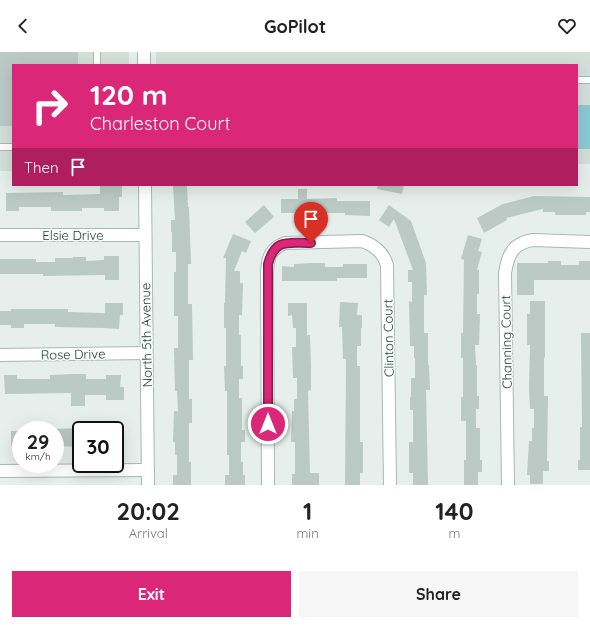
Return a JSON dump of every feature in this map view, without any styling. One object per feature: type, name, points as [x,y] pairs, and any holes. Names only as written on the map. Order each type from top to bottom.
[{"type":"street","points":[[144,52],[144,64]]},
{"type":"street","name":"North 5th Avenue","points":[[144,186],[148,485]]},
{"type":"street","name":"Elsie Drive","points":[[0,235],[145,236]]},
{"type":"street","name":"Clinton Court","points":[[268,485],[268,264],[270,254],[276,247],[285,243],[362,241],[370,244],[378,250],[387,264],[390,485]]},
{"type":"street","name":"Channing Court","points":[[508,485],[506,266],[512,251],[517,245],[524,241],[590,242]]},
{"type":"street","name":"Rose Drive","points":[[0,355],[146,353]]},
{"type":"street","points":[[0,470],[148,470]]},
{"type":"lane","points":[[97,52],[97,64]]},
{"type":"lane","points":[[578,80],[590,80]]},
{"type":"lane","points":[[0,147],[12,147]]},
{"type":"shaded area","points":[[0,52],[129,52],[129,64],[12,64],[12,171],[0,171]]},
{"type":"shaded area","points":[[156,52],[590,52],[590,164],[578,164],[578,64],[156,64]]},
{"type":"water","points":[[578,105],[590,105],[590,149],[578,149]]},
{"type":"building","points":[[0,52],[78,52],[78,64],[12,64],[12,126],[0,126]]},
{"type":"building","points":[[100,186],[122,186],[122,197],[119,197],[119,211],[104,211],[104,208],[82,208],[82,211],[51,211],[51,207],[19,207],[19,211],[6,211],[6,193],[63,192],[63,195],[100,194]]},
{"type":"building","points":[[173,186],[187,186],[191,264],[188,264],[188,304],[192,304],[193,360],[189,360],[189,399],[192,399],[192,423],[189,423],[189,462],[191,462],[191,485],[173,485],[173,475],[177,475],[177,455],[175,455],[175,442],[173,442],[174,411],[178,411],[177,391],[175,391],[174,348],[178,348],[178,316],[174,316],[174,272],[176,272],[176,252],[172,252],[171,232],[171,220],[175,220]]},
{"type":"building","points":[[378,186],[404,186],[402,194],[377,189]]},
{"type":"building","points":[[298,189],[307,189],[307,199],[337,198],[337,201],[370,201],[370,216],[345,215],[345,213],[325,213],[325,217],[294,217],[294,213],[281,213],[281,199],[298,199]]},
{"type":"building","points":[[534,196],[590,197],[590,212],[586,212],[586,215],[555,215],[555,212],[543,212],[543,209],[506,218],[507,220],[484,233],[477,218],[503,204]]},
{"type":"building","points":[[264,205],[274,217],[255,233],[245,222]]},
{"type":"building","points":[[389,205],[411,221],[426,263],[427,295],[424,295],[424,333],[428,333],[430,390],[426,390],[428,485],[413,485],[413,473],[409,473],[409,442],[413,442],[413,410],[410,410],[410,397],[411,378],[415,378],[415,358],[414,346],[410,346],[409,301],[412,302],[412,282],[408,282],[408,270],[413,270],[394,219],[389,227],[379,220]]},
{"type":"building","points":[[233,234],[251,241],[246,253],[242,251],[234,271],[240,271],[240,283],[243,283],[242,315],[239,315],[239,335],[241,335],[241,366],[243,366],[243,379],[239,379],[239,398],[242,398],[242,430],[245,430],[245,442],[241,442],[241,462],[243,462],[245,485],[225,485],[225,475],[229,475],[229,455],[227,455],[227,391],[225,391],[224,366],[226,366],[226,328],[224,328],[224,303],[226,258],[223,258]]},
{"type":"building","points":[[468,235],[482,239],[478,251],[482,252],[477,270],[479,270],[477,314],[480,314],[479,345],[475,345],[477,365],[477,396],[479,396],[479,409],[476,409],[476,428],[480,428],[480,460],[482,460],[482,472],[478,472],[478,485],[464,485],[464,460],[466,460],[466,421],[461,421],[461,397],[463,397],[463,358],[461,358],[461,333],[463,333],[464,260],[461,259]]},
{"type":"building","points":[[104,256],[119,256],[119,280],[105,280],[105,275],[43,276],[43,274],[0,274],[0,259],[36,259],[36,262],[55,262],[55,258],[73,257],[86,257],[86,261],[104,260]]},
{"type":"building","points":[[548,261],[561,261],[561,265],[579,265],[579,261],[590,261],[590,280],[534,280],[534,295],[517,295],[517,263],[548,263]]},
{"type":"building","points":[[325,263],[325,267],[343,267],[343,264],[367,264],[367,278],[337,278],[337,281],[282,281],[282,266],[294,267],[294,264]]},
{"type":"building","points":[[530,301],[545,301],[544,396],[548,396],[547,461],[549,461],[549,471],[543,471],[543,484],[530,484],[530,475],[527,475],[529,441],[532,441],[532,428],[534,428],[534,409],[530,409],[530,345],[527,345],[527,314],[530,314]]},
{"type":"building","points":[[340,302],[358,303],[357,315],[362,315],[361,346],[357,346],[357,366],[360,366],[360,442],[363,442],[363,473],[360,473],[360,485],[345,485],[346,359],[343,359],[342,327],[339,327]]},
{"type":"building","points":[[105,303],[123,303],[123,315],[120,315],[119,329],[55,327],[55,324],[24,324],[24,328],[11,328],[11,325],[0,325],[0,311],[11,311],[11,309],[68,309],[68,312],[105,313]]},
{"type":"building","points":[[288,303],[307,303],[307,335],[310,335],[311,366],[311,390],[308,391],[310,473],[319,473],[319,485],[292,485],[292,474],[295,474],[295,442],[291,442],[292,411],[294,411],[294,399],[297,399],[297,378],[293,378],[292,347],[296,347],[296,328],[293,328],[292,315],[288,316]]},
{"type":"building","points":[[581,333],[590,333],[590,470],[578,470],[578,460],[580,460],[580,427],[582,427]]},
{"type":"building","points":[[86,374],[86,379],[106,379],[106,375],[121,375],[120,387],[124,387],[124,400],[106,400],[106,395],[85,395],[85,406],[71,406],[71,393],[5,394],[4,375],[17,375],[17,379],[50,379],[50,375]]},
{"type":"building","points":[[72,428],[72,447],[64,446],[64,429]]},
{"type":"building","points":[[11,431],[12,431],[12,446]]},
{"type":"route","points":[[268,424],[267,288],[270,254],[276,247],[285,243],[311,243]]}]
